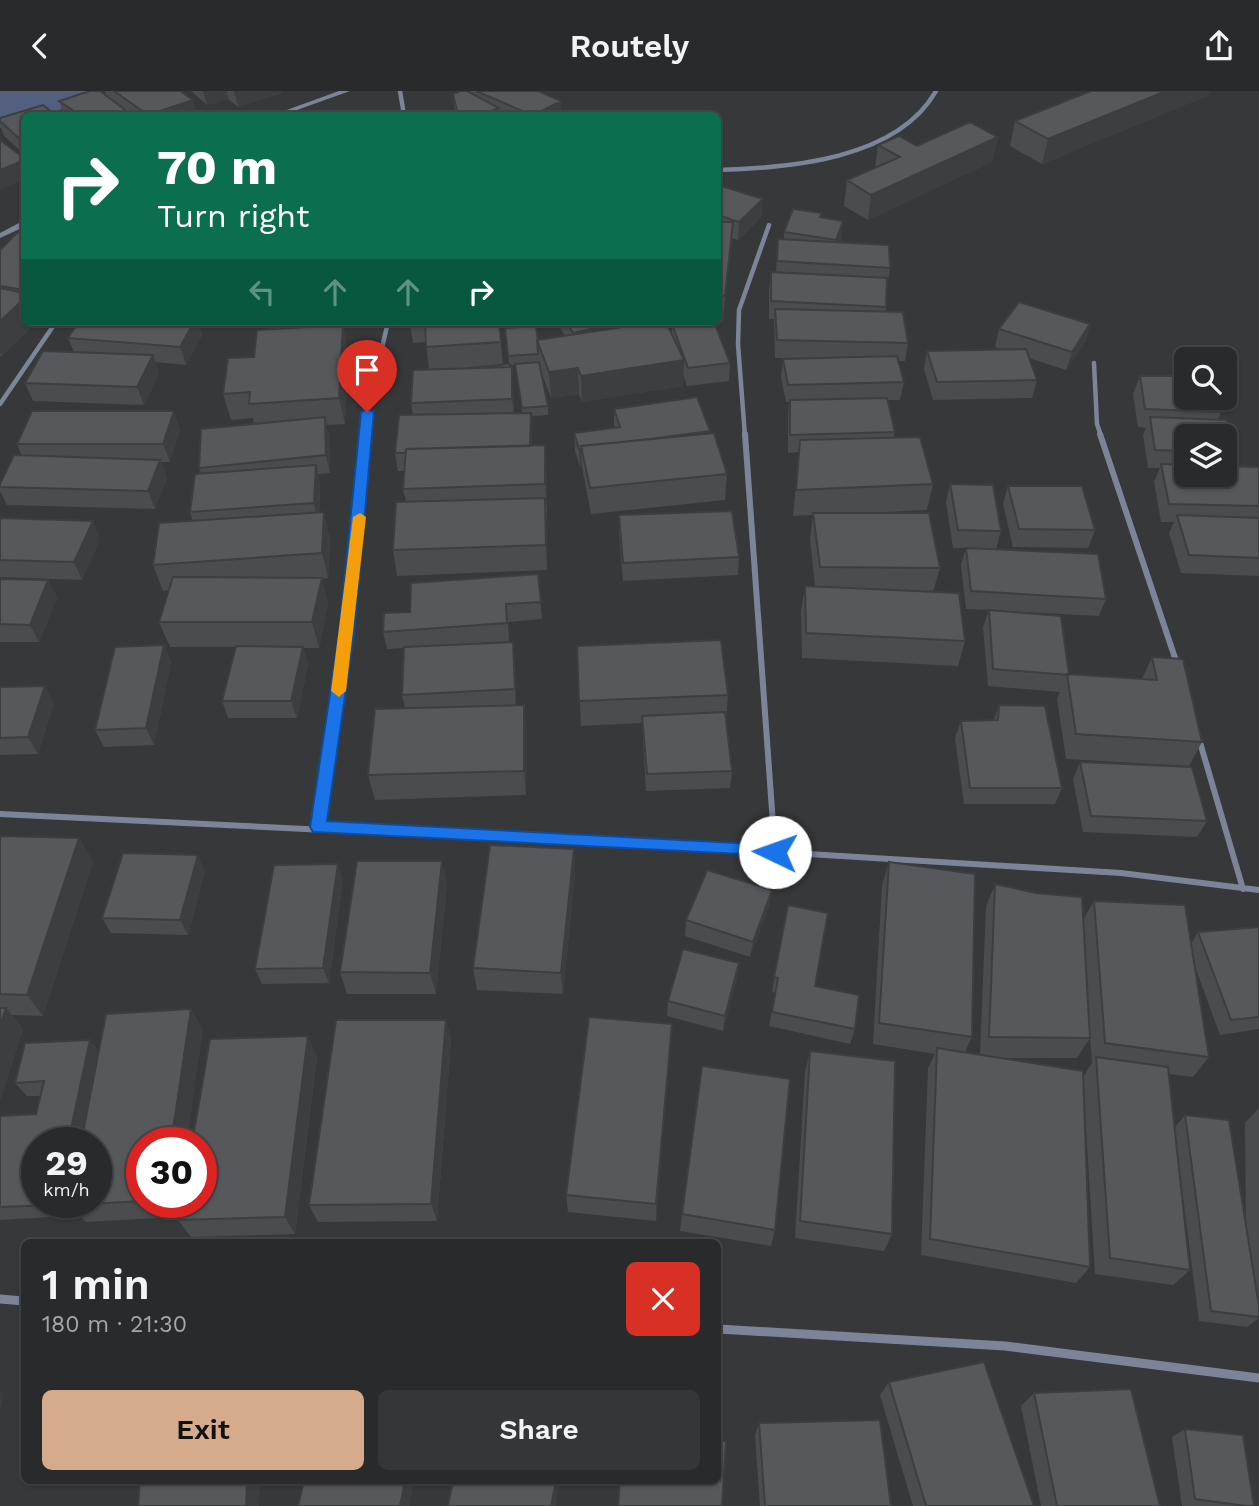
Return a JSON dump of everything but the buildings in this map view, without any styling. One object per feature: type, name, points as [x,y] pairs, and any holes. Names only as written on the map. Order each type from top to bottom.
[{"type":"street","points":[[286,112],[346,91]]},
{"type":"street","points":[[400,91],[404,112]]},
{"type":"street","points":[[721,170],[802,166],[831,157],[923,113],[933,101],[936,91]]},
{"type":"street","points":[[769,225],[739,310],[738,344],[775,852]]},
{"type":"street","points":[[0,236],[21,226]]},
{"type":"street","points":[[0,404],[52,326]]},
{"type":"street","points":[[318,827],[343,659],[360,508],[367,412],[387,326]]},
{"type":"street","points":[[1094,363],[1097,424],[1182,681]]},
{"type":"street","points":[[1197,733],[1242,889]]},
{"type":"street","points":[[0,814],[318,827],[775,852],[1121,873],[1259,890]]},
{"type":"street","points":[[0,1299],[21,1301]]},
{"type":"street","points":[[721,1329],[1005,1346],[1259,1378]]},
{"type":"shaded area","points":[[0,91],[93,91],[100,98],[52,112],[21,112],[21,122],[0,128]]},
{"type":"slow traffic","points":[[339,691],[360,517]]},
{"type":"route","points":[[367,412],[346,634],[318,827],[775,852]]}]
